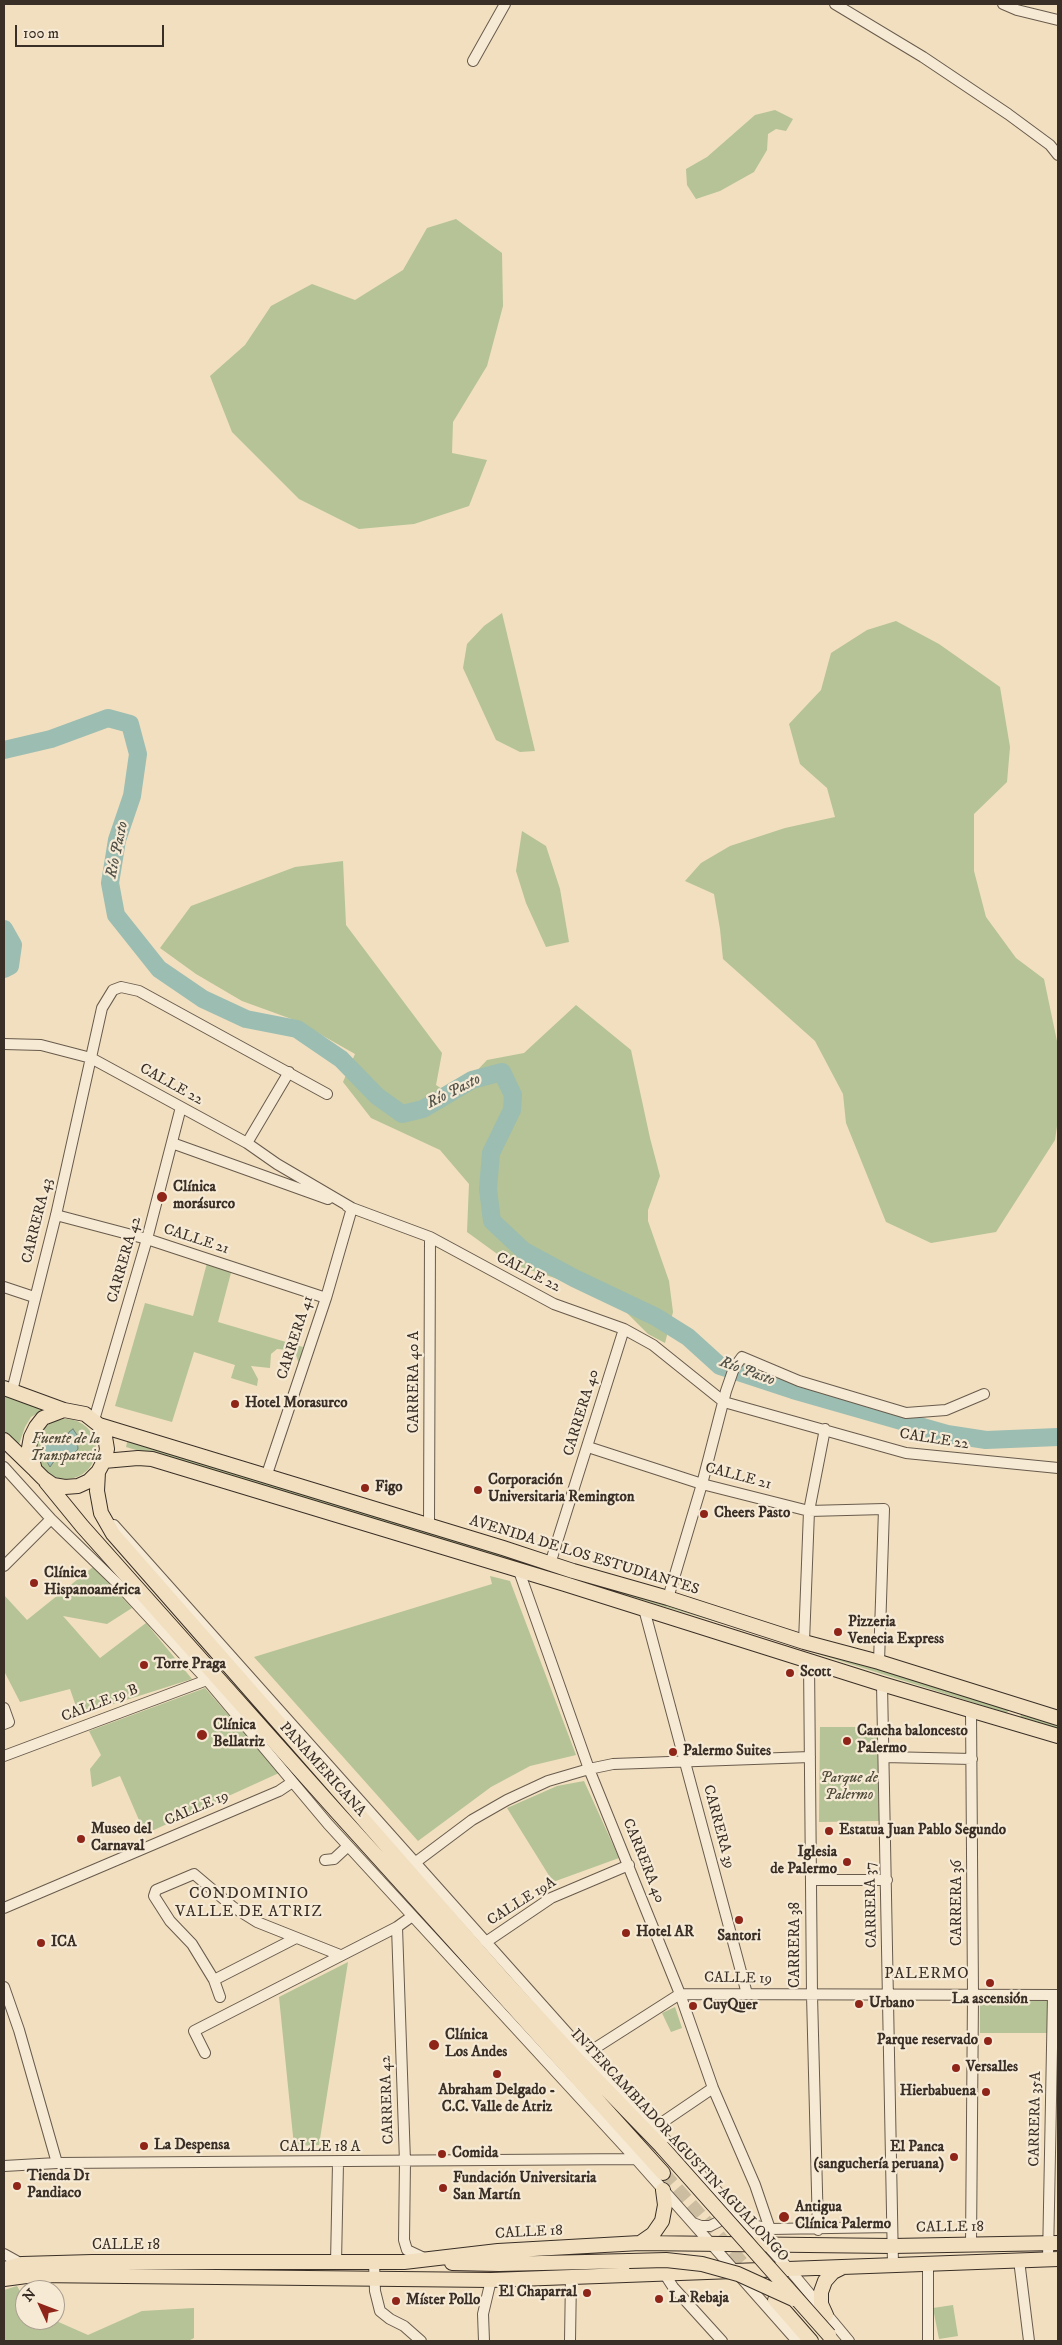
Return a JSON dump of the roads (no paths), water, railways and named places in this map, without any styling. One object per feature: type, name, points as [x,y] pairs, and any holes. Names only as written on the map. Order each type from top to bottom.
[{"type":"main road","points":[[8,1389],[64,1410],[85,1414],[97,1422],[106,1443],[101,1467],[89,1481],[72,1487],[54,1485],[39,1474],[30,1454],[31,1437],[44,1418],[64,1410]]},
{"type":"main road","name":"AVENIDA DE LOS ESTUDIANTES","points":[[97,1422],[266,1477],[1058,1718]]},
{"type":"main road","name":"PANAMERICANA","points":[[4,1440],[39,1474],[123,1581],[337,1812],[580,2081]]},
{"type":"main road","points":[[101,1467],[138,1458],[152,1459],[644,1609],[882,1684],[1058,1736]]},
{"type":"main road","name":"INTERCAMBIADOR AGUSTIN AGUALONGO","points":[[101,1467],[97,1491],[102,1513],[113,1534],[282,1721],[505,1980],[572,2054],[662,2148],[831,2338]]},
{"type":"main road","points":[[762,1646],[756,1637],[760,1630],[765,1630]]},
{"type":"main road","points":[[1003,1719],[1016,1716],[1017,1707],[1014,1704]]},
{"type":"main road","name":"INTERCAMBIADOR AGUSTIN AGUALONGO","points":[[580,2081],[663,2173]]},
{"type":"main road","points":[[640,2243],[653,2234],[662,2221],[665,2205],[663,2190]]},
{"type":"main road","name":"CALLE 18","points":[[4,2269],[22,2264],[92,2262],[404,2262],[498,2251],[640,2243],[892,2246],[1053,2243]]},
{"type":"main road","points":[[404,2262],[499,2264],[666,2260],[702,2264],[738,2274],[800,2303]]},
{"type":"main road","name":"CALLE 18","points":[[4,2279],[34,2274],[491,2280],[1053,2260]]},
{"type":"main road","points":[[826,2315],[821,2304],[821,2292],[825,2281],[833,2272],[844,2267]]},
{"type":"main road","points":[[775,2300],[811,2341]]},
{"type":"street","points":[[473,60],[505,4]]},
{"type":"street","points":[[834,4],[923,57],[1015,119],[1050,145],[1058,155]]},
{"type":"street","points":[[1003,4],[1017,10],[1058,20]]},
{"type":"street","name":"CARRERA 43","points":[[8,1389],[56,1215],[102,1008],[113,990],[121,987],[139,991],[327,1094]]},
{"type":"street","name":"CALLE 22","points":[[4,1044],[41,1044],[91,1058],[247,1143],[277,1164],[352,1208],[430,1238],[554,1304],[624,1329],[653,1346],[724,1402],[830,1430],[906,1453],[1058,1468]]},
{"type":"street","points":[[247,1143],[289,1072]]},
{"type":"street","name":"CARRERA 42","points":[[97,1422],[181,1107]]},
{"type":"street","points":[[172,1143],[352,1208]]},
{"type":"street","name":"CARRERA 41","points":[[266,1477],[326,1298],[352,1208]]},
{"type":"street","name":"CALLE 21","points":[[56,1215],[147,1240],[326,1298]]},
{"type":"street","name":"CARRERA 40 A","points":[[429,1526],[430,1238]]},
{"type":"street","points":[[4,1287],[34,1297]]},
{"type":"street","name":"CARRERA 40","points":[[550,1564],[624,1329]]},
{"type":"street","points":[[668,1598],[702,1484],[726,1391],[734,1368],[742,1357],[799,1381],[906,1413],[946,1410],[984,1394]]},
{"type":"street","points":[[804,1642],[808,1511],[830,1430]]},
{"type":"street","name":"CALLE 21","points":[[588,1448],[702,1484],[808,1511],[884,1509],[879,1662]]},
{"type":"street","points":[[4,1467],[51,1519],[123,1581],[291,1783],[411,1917],[636,2159],[797,2341]]},
{"type":"street","points":[[6,1560],[51,1519]]},
{"type":"street","name":"CARRERA 40","points":[[519,1571],[589,1769],[629,1864],[680,1994],[713,2088],[755,2185],[770,2229]]},
{"type":"street","name":"CARRERA 39","points":[[644,1609],[747,1994]]},
{"type":"street","name":"CARRERA 38","points":[[809,1661],[812,1995],[818,2230]]},
{"type":"street","name":"CALLE 19 B","points":[[4,1756],[207,1680]]},
{"type":"street","name":"CARRERA 37","points":[[882,1684],[887,1880],[892,2265]]},
{"type":"street","points":[[4,1708],[8,1722],[4,1724]]},
{"type":"street","name":"CARRERA 36","points":[[971,2244],[973,1995],[972,1710]]},
{"type":"street","points":[[282,1721],[416,1862],[654,2128],[748,2224],[789,2269],[848,2341]]},
{"type":"street","points":[[416,1862],[472,1820],[500,1804],[548,1781],[589,1769],[613,1764],[810,1757]]},
{"type":"street","points":[[884,1757],[972,1760]]},
{"type":"street","name":"CALLE 19","points":[[4,1908],[279,1791],[291,1783]]},
{"type":"street","points":[[328,1824],[337,1812]]},
{"type":"street","points":[[325,1860],[334,1859],[348,1846]]},
{"type":"street","name":"CALLE 19A","points":[[486,1942],[551,1898],[629,1864]]},
{"type":"street","points":[[220,1997],[214,1980],[192,1944],[170,1921],[154,1896],[156,1890],[194,1874],[233,1907],[257,1922],[340,1955]]},
{"type":"street","points":[[811,1880],[887,1880]]},
{"type":"street","points":[[205,2053],[194,2030],[397,1927],[411,1917]]},
{"type":"street","name":"CARRERA 42","points":[[397,1927],[405,2162],[404,2240],[407,2250],[428,2259]]},
{"type":"street","points":[[214,1980],[296,1938]]},
{"type":"street","points":[[4,1987],[19,2030],[58,2163]]},
{"type":"street","points":[[586,2054],[680,1994]]},
{"type":"street","name":"CALLE 19","points":[[680,1994],[1056,1995]]},
{"type":"street","name":"CARRERA 35A","points":[[1053,2260],[1056,1995]]},
{"type":"street","points":[[654,2128],[713,2088]]},
{"type":"street","name":"CALLE 18 A","points":[[4,2166],[58,2163],[338,2163],[636,2159]]},
{"type":"street","points":[[336,2263],[338,2163]]},
{"type":"street","points":[[692,2222],[701,2226],[710,2226],[718,2222],[724,2215],[726,2207],[724,2198]]},
{"type":"street","points":[[748,2224],[770,2229],[818,2230],[892,2227]]},
{"type":"street","points":[[766,2245],[770,2229]]},
{"type":"street","points":[[4,2254],[22,2264]]},
{"type":"street","points":[[1019,2260],[1029,2341]]},
{"type":"street","points":[[374,2262],[377,2302],[380,2311],[404,2326],[421,2341]]},
{"type":"street","points":[[928,2264],[928,2341]]},
{"type":"street","points":[[664,2273],[673,2287],[722,2341]]},
{"type":"street","points":[[570,2341],[571,2277]]},
{"type":"street","points":[[484,2341],[483,2314],[491,2280]]},
{"type":"water","points":[[73,1429],[77,1435],[78,1449],[72,1456],[68,1452],[59,1454],[50,1467],[43,1455],[42,1447],[45,1436],[62,1445],[66,1442],[69,1432]]},
{"type":"waterway","name":"Río Pasto","points":[[4,750],[51,739],[108,718],[130,724],[138,754],[132,796],[117,840],[110,883],[116,915],[159,969],[203,999],[246,1019],[297,1029],[341,1059],[377,1096],[402,1114],[423,1109],[472,1080],[502,1072],[513,1095],[512,1110],[491,1153],[488,1189],[492,1221],[524,1251],[574,1278],[656,1317],[688,1337],[720,1366],[793,1390],[947,1434],[986,1440],[1058,1437]]},
{"type":"waterway","name":"Río Pasto","points":[[4,929],[13,945],[10,966],[4,969]]},
{"type":"tunnel","points":[[663,2173],[755,2278]]},
{"type":"place","name":"Clínica morásurco","points":[[162,1197]]},
{"type":"place","name":"Hotel Morasurco","points":[[235,1404]]},
{"type":"place","name":"Figo","points":[[365,1488]]},
{"type":"place","name":"Corporación Universitaria Remington","points":[[478,1490]]},
{"type":"place","name":"Cheers Pasto","points":[[704,1514]]},
{"type":"place","name":"Clínica Hispanoamérica","points":[[34,1583]]},
{"type":"place","name":"Pizzeria Venecia Express","points":[[838,1632]]},
{"type":"place","name":"Torre Praga","points":[[144,1665]]},
{"type":"place","name":"Scott","points":[[790,1673]]},
{"type":"place","name":"Clínica Bellatriz","points":[[202,1735]]},
{"type":"place","name":"Cancha baloncesto Palermo","points":[[847,1741]]},
{"type":"place","name":"Palermo Suites","points":[[673,1752]]},
{"type":"place","name":"Estatua Juan Pablo Segundo","points":[[829,1831]]},
{"type":"place","name":"Museo del Carnaval","points":[[81,1839]]},
{"type":"place","name":"Iglesia de Palermo","points":[[847,1862]]},
{"type":"place","name":"Santori","points":[[739,1920]]},
{"type":"place","name":"Hotel AR","points":[[626,1933]]},
{"type":"place","name":"ICA","points":[[41,1943]]},
{"type":"place","name":"La ascensión","points":[[990,1983]]},
{"type":"place","name":"Urbano","points":[[859,2004]]},
{"type":"place","name":"CuyQuer","points":[[693,2006]]},
{"type":"place","name":"Parque reservado","points":[[988,2041]]},
{"type":"place","name":"Clínica Los Andes","points":[[434,2045]]},
{"type":"place","name":"Versalles","points":[[956,2068]]},
{"type":"place","name":"Abraham Delgado - C.C. Valle de Atriz","points":[[497,2074]]},
{"type":"place","name":"Hierbabuena","points":[[986,2092]]},
{"type":"place","name":"La Despensa","points":[[144,2146]]},
{"type":"place","name":"Comida","points":[[442,2154]]},
{"type":"place","name":"El Panca (sanguchería peruana)","points":[[954,2157]]},
{"type":"place","name":"Tienda D1 Pandiaco","points":[[17,2186]]},
{"type":"place","name":"Fundación Universitaria San Martín","points":[[443,2188]]},
{"type":"place","name":"Antigua Clínica Palermo","points":[[784,2217]]},
{"type":"place","name":"El Chaparral","points":[[587,2293]]},
{"type":"place","name":"La Rebaja","points":[[659,2299]]},
{"type":"place","name":"Míster Pollo","points":[[396,2301]]},
{"type":"district","name":"CONDOMINIO VALLE DE ATRIZ","points":[[249,1904]]},
{"type":"district","name":"PALERMO","points":[[927,1975]]},
{"type":"park label","name":"Fuente de la Transparecia","points":[[66,1448]]},
{"type":"park label","name":"Parque de Palermo","points":[[849,1788]]}]
